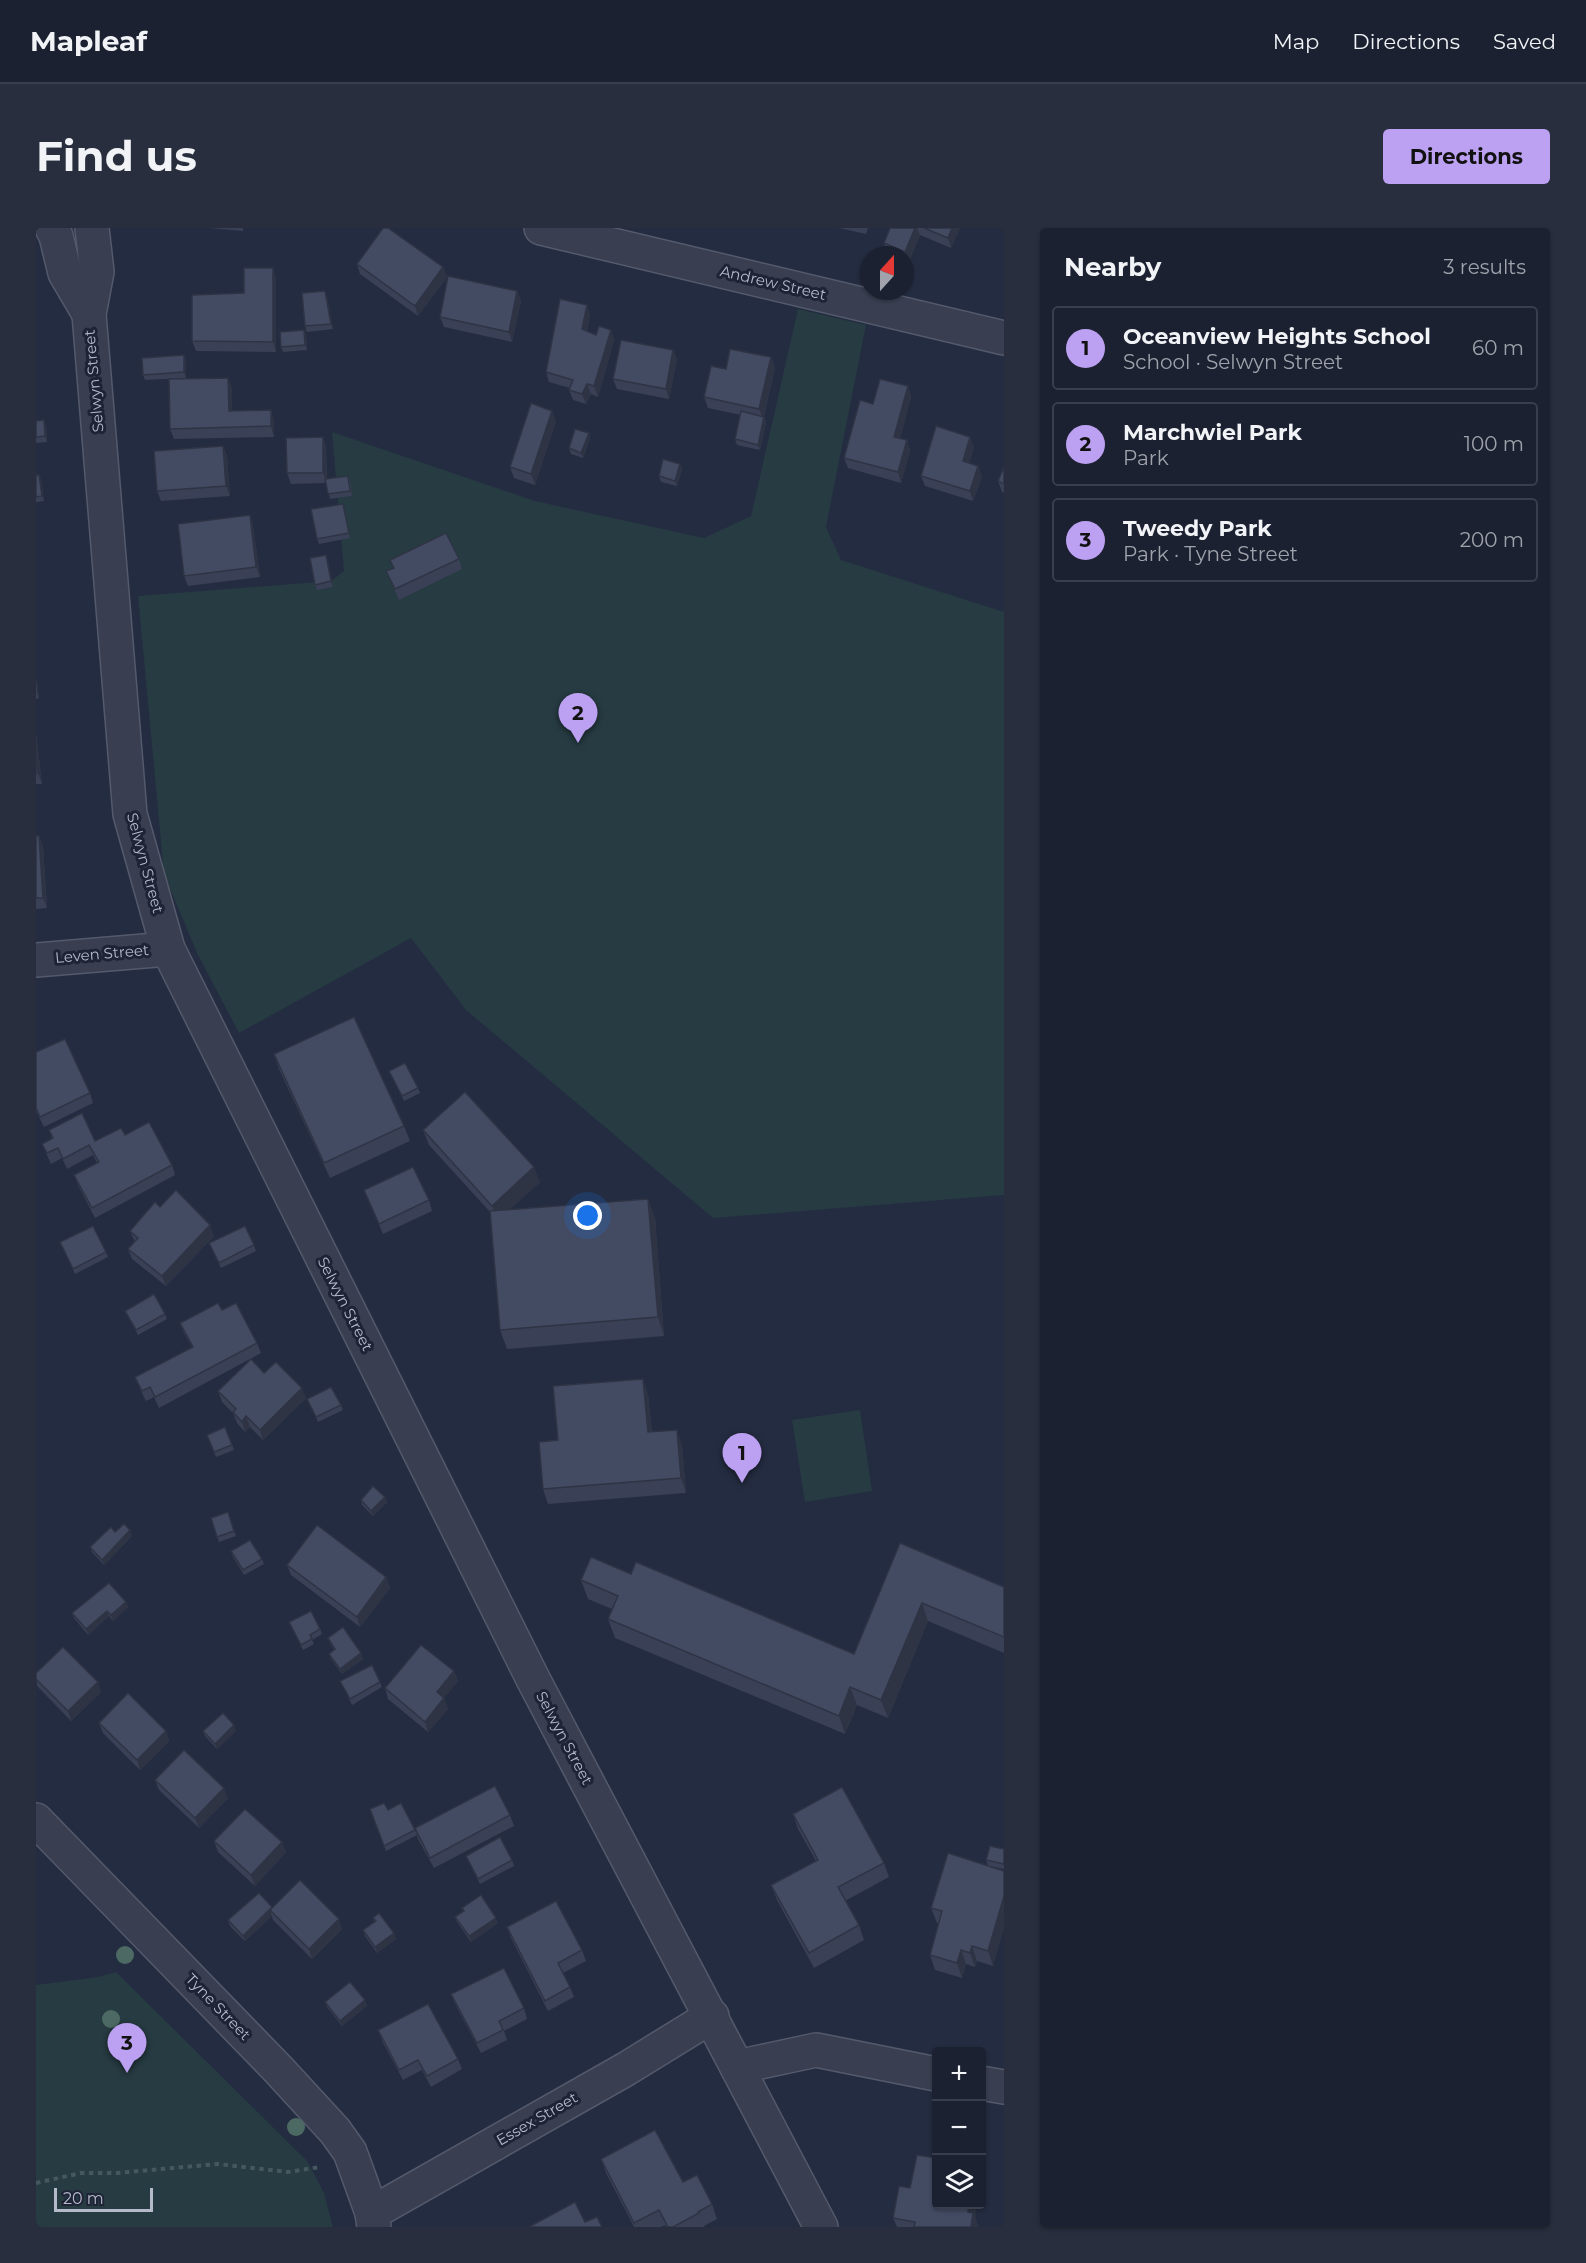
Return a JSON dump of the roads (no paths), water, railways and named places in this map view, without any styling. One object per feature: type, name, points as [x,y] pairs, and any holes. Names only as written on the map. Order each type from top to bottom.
[{"type":"street","name":"Selwyn Street","points":[[52,228],[65,273],[88,314]]},
{"type":"street","name":"Selwyn Street","points":[[92,228],[97,272],[88,314],[130,814],[168,949],[532,1679],[712,2016],[821,2227]]},
{"type":"street","name":"Andrew Street","points":[[541,228],[1004,338]]},
{"type":"street","name":"Leven Street","points":[[36,960],[168,949]]},
{"type":"street","name":"Tyne Street","points":[[36,1820],[277,2068],[335,2132],[350,2152],[373,2220]]},
{"type":"street","name":"Essex Street","points":[[373,2220],[712,2016]]},
{"type":"street","points":[[737,2067],[816,2050],[932,2073]]},
{"type":"street","points":[[986,2084],[1004,2087]]},
{"type":"place","name":"Marchwiel Park","points":[[578,743]]},
{"type":"place","name":"Oceanview Heights School","points":[[742,1483]]},
{"type":"place","name":"Tweedy Park","points":[[127,2073]]}]
